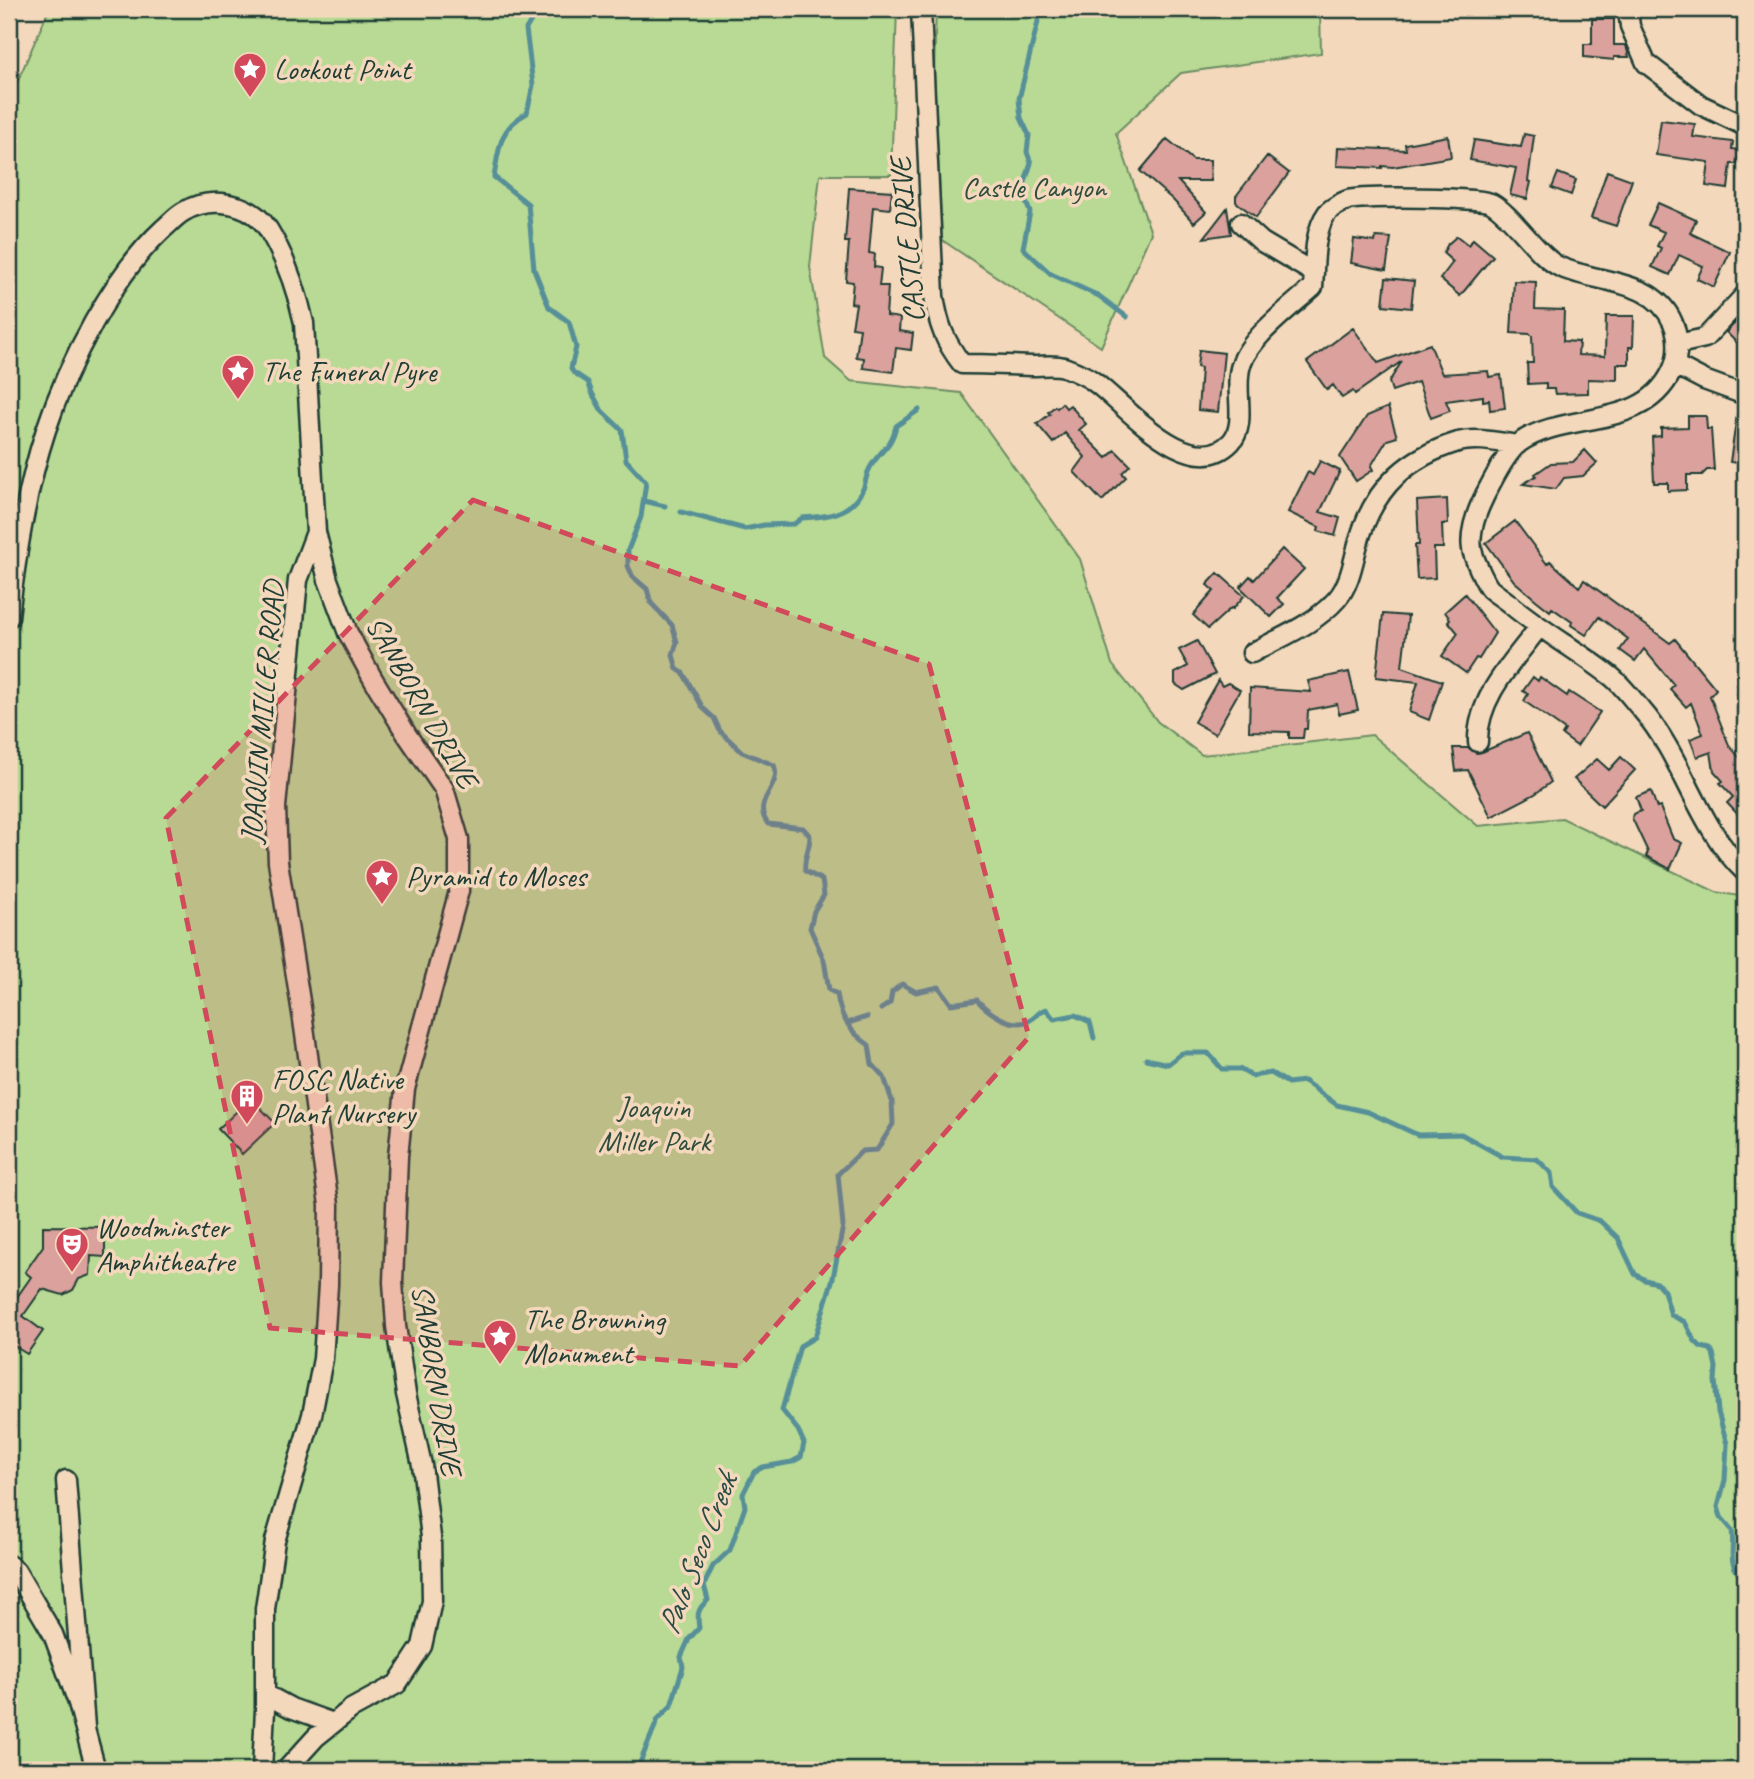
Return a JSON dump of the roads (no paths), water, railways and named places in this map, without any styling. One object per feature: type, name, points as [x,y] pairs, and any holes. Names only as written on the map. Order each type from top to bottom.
[{"type":"street","name":"CASTLE DRIVE","points":[[921,9],[937,321],[947,344],[962,364],[1062,366],[1095,382],[1161,438],[1186,452],[1209,455],[1230,444],[1237,434],[1240,423],[1237,387],[1241,363],[1254,342],[1313,287],[1318,236],[1328,212],[1349,200],[1460,198],[1490,202],[1557,266],[1645,291],[1662,305],[1673,323],[1678,344],[1675,365],[1666,385],[1650,400],[1595,420],[1558,427],[1517,445]]},
{"type":"street","points":[[1628,10],[1630,26],[1646,63],[1701,105],[1745,126]]},
{"type":"street","name":"SANBORN DRIVE","points":[[9,617],[27,497],[46,428],[86,336],[122,278],[148,243],[182,212],[206,202],[229,202],[251,213],[267,227],[299,300],[304,323],[316,532],[328,580],[348,633],[407,736],[444,789],[459,839],[460,861],[459,891],[405,1089],[398,1156],[393,1269],[396,1326],[406,1394],[422,1465],[430,1525],[432,1601],[422,1646],[397,1684],[351,1709],[316,1737],[286,1770]]},
{"type":"street","points":[[1241,223],[1262,242],[1314,273]]},
{"type":"street","points":[[1678,344],[1705,338],[1745,295]]},
{"type":"street","points":[[1675,365],[1704,380],[1745,395]]},
{"type":"street","points":[[1252,653],[1315,619],[1339,597],[1376,498],[1397,472],[1460,442],[1490,440],[1517,445],[1492,482],[1475,514],[1472,549],[1489,587],[1539,627],[1615,680],[1653,723],[1709,826],[1734,862],[1745,872]]},
{"type":"street","name":"JOAQUIN MILLER ROAD","points":[[262,1770],[265,1609],[275,1541],[312,1415],[323,1359],[328,1285],[329,1205],[278,862],[276,807],[298,580],[316,532]]},
{"type":"street","points":[[1478,742],[1478,727],[1488,697],[1539,627]]},
{"type":"street","points":[[66,1480],[85,1727]]},
{"type":"street","points":[[9,1565],[16,1571],[53,1634],[85,1727],[96,1770]]},
{"type":"street","points":[[265,1694],[291,1708],[333,1723]]},
{"type":"waterway","name":"Palo Seco Creek","points":[[538,9],[526,29],[533,85],[527,113],[506,132],[499,148],[494,177],[528,204],[534,269],[549,307],[569,322],[576,347],[571,368],[588,382],[602,411],[622,430],[626,460],[646,482],[641,517],[628,550],[628,566],[633,577],[647,589],[651,603],[672,625],[677,642],[673,655],[677,669],[683,673],[703,708],[714,718],[720,731],[742,752],[774,765],[774,781],[763,808],[763,816],[768,824],[803,828],[810,836],[805,871],[822,880],[824,895],[814,911],[810,928],[824,960],[829,990],[837,994],[843,1017],[851,1029],[869,1045],[872,1064],[884,1077],[892,1101],[893,1124],[877,1150],[862,1151],[838,1174],[843,1226],[833,1278],[815,1337],[800,1346],[782,1410],[798,1430],[804,1443],[801,1457],[754,1472],[743,1494],[745,1507],[730,1550],[713,1566],[704,1585],[708,1600],[699,1612],[699,1628],[689,1639],[681,1657],[683,1667],[671,1706],[658,1719],[637,1770]]},
{"type":"waterway","points":[[1041,9],[1019,99],[1021,118],[1029,135],[1027,152],[1031,163],[1022,192],[1030,212],[1023,248],[1051,274],[1099,296],[1127,317]]},
{"type":"waterway","points":[[681,512],[745,529],[794,524],[802,518],[820,517],[844,510],[857,499],[864,488],[869,470],[889,444],[896,426],[919,410]]},
{"type":"waterway","points":[[644,501],[665,506]]},
{"type":"waterway","name":"Palo Seco Creek","points":[[881,1009],[890,1003],[892,992],[902,984],[916,992],[939,987],[951,1004],[977,1000],[995,1015],[1010,1022],[1025,1022],[1046,1009],[1054,1019],[1075,1015],[1090,1022],[1094,1038]]},
{"type":"waterway","name":"Palo Seco Creek","points":[[848,1023],[867,1017]]},
{"type":"waterway","name":"Palo Seco Creek","points":[[1146,1059],[1168,1064],[1182,1053],[1208,1053],[1222,1069],[1239,1069],[1252,1076],[1271,1073],[1288,1083],[1304,1081],[1337,1105],[1368,1112],[1418,1135],[1461,1134],[1503,1157],[1537,1159],[1551,1173],[1553,1187],[1577,1213],[1600,1221],[1618,1238],[1635,1274],[1657,1283],[1664,1291],[1671,1315],[1685,1322],[1694,1340],[1713,1353],[1718,1412],[1727,1444],[1725,1480],[1718,1507],[1721,1517],[1732,1530],[1733,1562],[1745,1582]]},
{"type":"place","name":"Lookout Point","points":[[250,99]]},
{"type":"place","name":"The Funeral Pyre","points":[[238,401]]},
{"type":"place","name":"Pyramid to Moses","points":[[382,906]]},
{"type":"place","name":"FOSC Native Plant Nursery","points":[[247,1126]]},
{"type":"place","name":"Woodminster Amphitheatre","points":[[72,1274]]},
{"type":"place","name":"The Browning Monument","points":[[500,1366]]},
{"type":"park label","name":"Castle Canyon","points":[[1034,187]]},
{"type":"park label","name":"Joaquin Miller Park","points":[[654,1124]]}]
